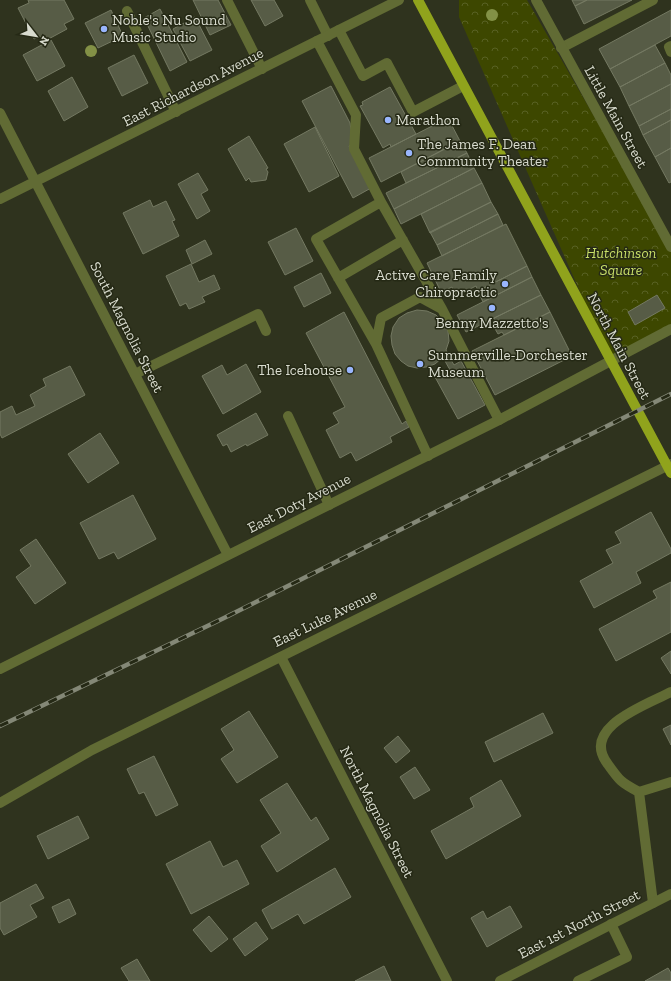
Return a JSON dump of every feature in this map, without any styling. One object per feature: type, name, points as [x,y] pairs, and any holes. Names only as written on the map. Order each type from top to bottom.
[{"type":"main road","name":"North Main Street","points":[[418,0],[611,362],[670,468]]},
{"type":"street","points":[[227,0],[262,69]]},
{"type":"street","points":[[310,0],[328,36]]},
{"type":"street","name":"East Richardson Avenue","points":[[0,199],[399,0]]},
{"type":"street","name":"Little Main Street","points":[[536,0],[671,247]]},
{"type":"street","points":[[561,48],[653,0]]},
{"type":"street","points":[[127,11],[176,112]]},
{"type":"street","points":[[339,30],[363,76],[387,63],[413,112],[463,86]]},
{"type":"street","points":[[317,41],[356,114],[354,149],[381,202],[442,309],[499,420]]},
{"type":"street","points":[[671,46],[668,48],[671,52]]},
{"type":"street","name":"South Magnolia Street","points":[[0,113],[228,555]]},
{"type":"street","points":[[381,202],[316,239],[376,344],[428,456]]},
{"type":"street","points":[[338,278],[402,240]]},
{"type":"street","points":[[376,344],[381,318],[420,297],[442,309]]},
{"type":"street","points":[[135,374],[258,314],[266,331]]},
{"type":"street","name":"East Doty Avenue","points":[[0,669],[428,456],[611,362],[671,329]]},
{"type":"street","points":[[288,416],[329,505]]},
{"type":"street","name":"East Luke Avenue","points":[[0,803],[92,750],[670,468]]},
{"type":"street","name":"North Magnolia Street","points":[[281,657],[447,981]]},
{"type":"street","points":[[671,692],[613,723],[604,733],[600,746],[602,756],[620,781],[638,792],[671,782]]},
{"type":"street","points":[[638,792],[653,903]]},
{"type":"street","name":"East 1st North Street","points":[[500,981],[671,894]]},
{"type":"street","points":[[578,981],[627,957],[611,924]]},
{"type":"green space","name":"Hutchinson Square","points":[[459,0],[527,0],[671,250],[671,329],[611,362],[459,17]]},
{"type":"building","points":[[28,0],[64,0],[74,19],[64,24],[67,29],[43,42],[40,36],[34,39],[18,8],[29,3]]},
{"type":"building","points":[[193,0],[218,0],[231,25],[210,35]]},
{"type":"building","points":[[251,0],[274,0],[283,16],[265,26]]},
{"type":"building","points":[[572,0],[587,0],[575,6]]},
{"type":"building","points":[[587,0],[632,0],[584,24],[575,6]]},
{"type":"building","points":[[160,9],[187,62],[170,71],[144,18]]},
{"type":"building","name":"Noble's Nu Sound Music Studio","points":[[111,10],[123,36],[98,48],[85,23]]},
{"type":"building","points":[[671,10],[671,36],[610,69],[599,49]]},
{"type":"building","points":[[195,17],[212,50],[190,61],[173,29]]},
{"type":"building","points":[[51,40],[65,66],[37,81],[23,55]]},
{"type":"building","points":[[655,45],[665,63],[620,87],[610,69]]},
{"type":"building","points":[[134,55],[148,83],[122,96],[108,68]]},
{"type":"building","points":[[665,63],[671,75],[671,84],[629,106],[620,87]]},
{"type":"building","points":[[72,77],[88,107],[64,121],[48,91]]},
{"type":"building","points":[[671,84],[671,109],[639,126],[629,106]]},
{"type":"building","points":[[331,86],[350,123],[353,144],[349,146],[371,188],[353,198],[302,101]]},
{"type":"building","name":"Marathon","points":[[390,87],[416,134],[391,147],[390,144],[383,148],[360,106],[363,105],[362,102]]},
{"type":"building","points":[[671,109],[671,120],[643,135],[639,126]]},
{"type":"building","name":"The James F. Dean Community Theater","points":[[448,118],[460,141],[381,182],[369,158]]},
{"type":"building","points":[[671,120],[671,148],[655,157],[643,135]]},
{"type":"building","points":[[315,127],[339,176],[309,192],[284,144]]},
{"type":"building","points":[[249,136],[268,168],[266,169],[268,172],[266,180],[251,182],[249,178],[246,181],[228,149]]},
{"type":"building","points":[[460,141],[467,153],[406,183],[401,172]]},
{"type":"building","points":[[671,148],[671,182],[669,183],[655,157]]},
{"type":"building","points":[[467,153],[474,168],[394,209],[386,193]]},
{"type":"building","points":[[474,168],[482,183],[401,224],[394,209]]},
{"type":"building","points":[[198,173],[208,190],[201,194],[210,211],[197,219],[178,184]]},
{"type":"building","points":[[482,183],[491,202],[430,233],[421,214]]},
{"type":"building","points":[[150,200],[153,207],[166,201],[175,220],[172,221],[179,236],[143,254],[123,213]]},
{"type":"building","points":[[491,202],[498,214],[437,245],[430,232]]},
{"type":"building","points":[[498,214],[503,225],[442,256],[437,245]]},
{"type":"building","points":[[506,224],[527,266],[478,291],[476,286],[456,296],[452,287],[441,292],[427,263]]},
{"type":"building","points":[[296,228],[313,261],[285,275],[268,242]]},
{"type":"building","points":[[205,240],[212,254],[192,264],[186,250]]},
{"type":"building","points":[[191,264],[199,282],[214,275],[220,289],[202,297],[205,302],[189,309],[186,303],[180,306],[166,276]]},
{"type":"building","name":"Active Care Family Chiropractic","points":[[527,266],[532,277],[483,302],[478,291]]},
{"type":"building","points":[[321,273],[331,293],[304,307],[294,287]]},
{"type":"building","name":"Benny Mazzetto's","points":[[532,277],[541,295],[466,332],[457,315]]},
{"type":"building","points":[[541,295],[550,312],[504,335],[502,332],[498,334],[494,327],[498,325],[494,318]]},
{"type":"building","points":[[657,295],[665,308],[635,325],[628,312]]},
{"type":"building","name":"Summerville-Dorchester Museum","points":[[417,310],[427,311],[436,315],[443,322],[448,331],[449,341],[446,350],[450,358],[454,365],[461,361],[485,405],[458,419],[435,377],[450,370],[445,361],[442,358],[435,364],[417,368],[408,366],[395,354],[391,336],[393,327],[399,318],[407,313]]},
{"type":"building","name":"The Icehouse","points":[[344,312],[402,424],[406,421],[409,427],[390,437],[392,442],[356,461],[351,452],[340,458],[326,430],[339,423],[333,413],[345,407],[306,333]]},
{"type":"building","points":[[550,312],[572,356],[495,395],[472,351]]},
{"type":"building","points":[[246,364],[261,392],[223,414],[202,376],[222,365],[227,375]]},
{"type":"building","points":[[70,366],[85,395],[2,438],[0,434],[0,412],[12,406],[16,415],[35,406],[30,395],[46,386],[43,379]]},
{"type":"building","points":[[256,413],[268,435],[247,446],[246,444],[231,452],[227,444],[223,446],[217,435]]},
{"type":"building","points":[[100,433],[119,463],[88,483],[68,454]]},
{"type":"building","points":[[133,495],[156,539],[118,559],[114,552],[99,559],[80,523]]},
{"type":"building","points":[[651,512],[671,549],[671,553],[636,572],[641,583],[594,608],[580,581],[613,563],[606,550],[621,543],[615,532]]},
{"type":"building","points":[[36,539],[66,583],[35,604],[16,577],[31,566],[20,550]]},
{"type":"building","points":[[671,582],[671,632],[616,661],[599,629],[657,598],[653,591]]},
{"type":"building","points":[[671,651],[671,674],[661,658]]},
{"type":"building","points":[[249,711],[278,757],[237,783],[221,759],[234,750],[221,729]]},
{"type":"building","points":[[543,713],[553,733],[494,762],[485,742]]},
{"type":"building","points":[[671,725],[671,745],[663,729]]},
{"type":"building","points":[[398,736],[410,751],[396,763],[384,748]]},
{"type":"building","points":[[154,756],[178,805],[156,816],[144,792],[139,794],[127,769]]},
{"type":"building","points":[[415,767],[430,790],[414,799],[400,777]]},
{"type":"building","points":[[501,780],[521,816],[446,859],[431,831],[474,807],[470,798]]},
{"type":"building","points":[[287,783],[311,821],[316,817],[329,839],[277,872],[261,846],[281,833],[260,800]]},
{"type":"building","points":[[78,816],[89,838],[48,859],[37,836]]},
{"type":"building","points":[[210,841],[223,867],[237,860],[249,884],[191,914],[166,864]]},
{"type":"building","points":[[335,868],[351,897],[304,924],[298,914],[272,929],[262,910]]},
{"type":"building","points":[[36,884],[44,898],[30,905],[37,917],[4,935],[0,928],[0,903]]},
{"type":"building","points":[[69,899],[76,914],[59,923],[52,907]]},
{"type":"building","points":[[510,906],[522,927],[487,947],[471,918],[483,911],[487,919]]},
{"type":"building","points":[[209,916],[228,939],[211,952],[193,930]]},
{"type":"building","points":[[256,922],[268,939],[245,956],[233,939]]},
{"type":"building","points":[[137,959],[150,981],[129,981],[121,968]]},
{"type":"building","points":[[384,966],[391,981],[355,981]]},
{"type":"building","points":[[668,968],[671,973],[671,981],[645,981]]},
{"type":"railway","points":[[0,726],[224,618],[671,394]]},
{"type":"place","name":"Noble's Nu Sound Music Studio","points":[[104,29]]},
{"type":"place","name":"Marathon","points":[[388,120]]},
{"type":"place","name":"The James F. Dean Community Theater","points":[[409,153]]},
{"type":"place","name":"Active Care Family Chiropractic","points":[[505,284]]},
{"type":"place","name":"Benny Mazzetto's","points":[[492,308]]},
{"type":"place","name":"Summerville-Dorchester Museum","points":[[420,364]]},
{"type":"place","name":"The Icehouse","points":[[350,370]]}]
